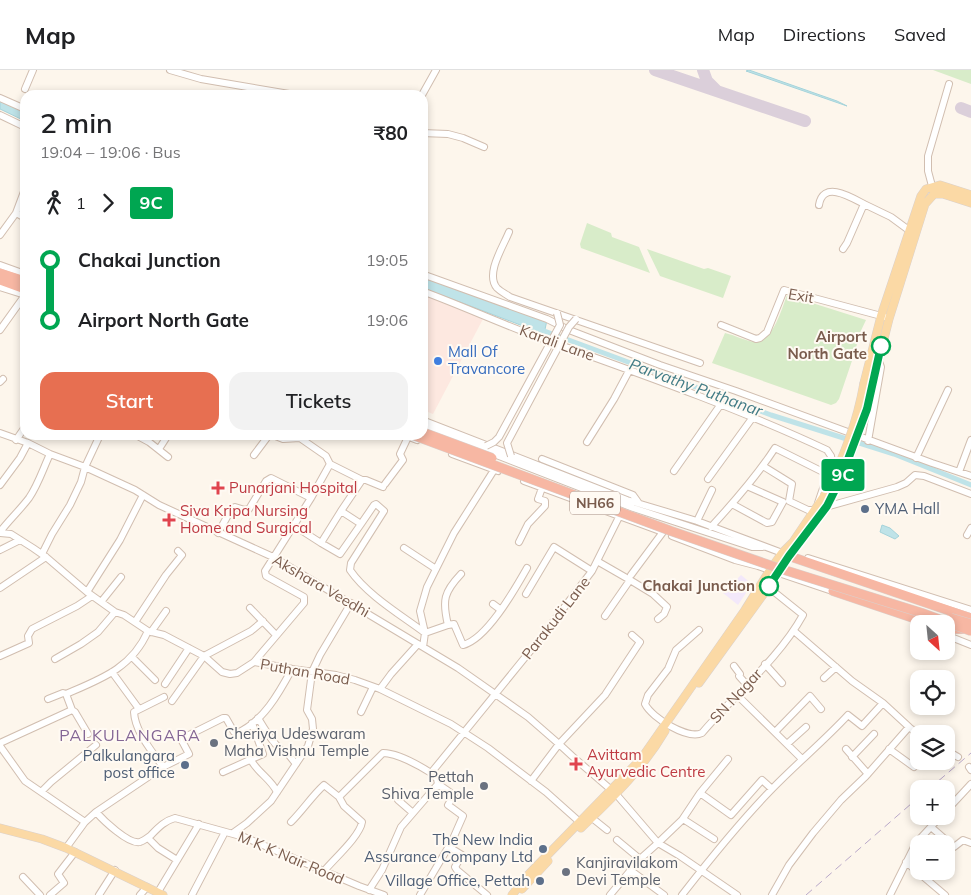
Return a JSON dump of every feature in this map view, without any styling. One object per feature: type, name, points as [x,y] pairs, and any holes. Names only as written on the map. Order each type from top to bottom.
[{"type":"highway","points":[[0,273],[20,279]]},
{"type":"highway","points":[[0,280],[20,286]]},
{"type":"highway","name":"NH66","points":[[428,434],[780,564]]},
{"type":"highway","name":"NH66","points":[[420,440],[578,497],[969,628]]},
{"type":"highway","points":[[780,564],[798,559],[971,618]]},
{"type":"highway","points":[[837,593],[910,617]]},
{"type":"highway","points":[[955,629],[969,628]]},
{"type":"main road","points":[[518,895],[581,824],[592,818],[640,759],[768,587],[793,542],[815,510],[827,500],[849,439],[864,383],[874,359],[921,196],[926,189],[940,184],[971,194]]},
{"type":"main road","points":[[885,318],[925,204],[934,194],[943,194],[971,203]]},
{"type":"main road","points":[[666,724],[745,610],[827,500],[852,453],[867,409],[873,382],[874,359]]},
{"type":"main road","points":[[512,895],[527,876],[614,792]]},
{"type":"main road","points":[[0,828],[42,839],[66,848],[115,870],[160,894]]},
{"type":"street","points":[[26,89],[33,70]]},
{"type":"street","points":[[170,70],[201,79],[266,90]]},
{"type":"street","points":[[425,90],[436,70]]},
{"type":"street","points":[[932,186],[928,171],[928,156],[949,84]]},
{"type":"street","points":[[0,98],[20,107]]},
{"type":"street","points":[[0,115],[20,125]]},
{"type":"street","points":[[428,133],[448,134],[484,146]]},
{"type":"street","points":[[819,205],[820,200],[824,196],[833,192],[841,192],[891,217],[910,231]]},
{"type":"street","points":[[0,235],[16,213],[20,202]]},
{"type":"street","points":[[842,249],[847,243],[864,204]]},
{"type":"street","points":[[16,213],[20,215]]},
{"type":"street","points":[[509,232],[492,271],[492,278],[499,290],[510,297],[700,363]]},
{"type":"street","points":[[0,265],[20,272]]},
{"type":"street","points":[[428,276],[547,319],[568,330],[626,353],[868,441],[971,476]]},
{"type":"street","points":[[0,287],[20,293]]},
{"type":"street","name":"Exit","points":[[721,325],[756,339],[760,338],[767,332],[784,290],[885,318]]},
{"type":"street","name":"Karali Lane","points":[[428,293],[530,334],[630,369],[721,404],[827,450],[832,462],[815,510]]},
{"type":"street","points":[[0,330],[20,302]]},
{"type":"street","points":[[486,446],[499,437],[560,325],[556,313]]},
{"type":"street","points":[[511,456],[507,443],[569,327],[576,319]]},
{"type":"street","points":[[868,441],[881,367],[874,359]]},
{"type":"street","points":[[587,442],[614,400],[630,369]]},
{"type":"street","points":[[916,458],[948,390]]},
{"type":"street","points":[[674,471],[721,404]]},
{"type":"street","points":[[708,479],[753,417]]},
{"type":"street","points":[[428,422],[603,490],[697,521],[763,546],[780,564],[837,593],[910,621]]},
{"type":"street","points":[[428,428],[633,508],[752,547],[759,548],[763,546]]},
{"type":"street","name":"Akshara Veedhi","points":[[0,433],[85,467],[159,505],[178,512],[218,533],[273,557],[458,668],[528,717],[614,792],[658,843],[736,895]]},
{"type":"street","points":[[16,440],[20,434]]},
{"type":"street","points":[[0,588],[44,556],[52,534],[82,482],[85,467],[98,440]]},
{"type":"street","points":[[144,440],[168,457]]},
{"type":"street","points":[[159,449],[165,440]]},
{"type":"street","points":[[254,455],[267,440]]},
{"type":"street","points":[[303,440],[326,456],[330,464],[362,480],[384,485],[403,460],[400,454],[407,440]]},
{"type":"street","points":[[419,440],[735,560],[780,564]]},
{"type":"street","points":[[959,472],[971,440]]},
{"type":"street","points":[[0,485],[28,443]]},
{"type":"street","points":[[711,527],[764,466],[775,448],[827,474]]},
{"type":"street","points":[[0,533],[9,519],[30,496],[50,454]]},
{"type":"street","points":[[542,459],[633,495],[638,502]]},
{"type":"street","points":[[254,662],[302,606],[305,599],[302,595],[266,576],[265,570],[311,498],[330,464]]},
{"type":"street","points":[[732,504],[767,523],[772,522],[786,502],[792,484],[764,466]]},
{"type":"street","points":[[380,689],[420,645],[425,633],[420,611],[423,596],[454,533],[494,470]]},
{"type":"street","points":[[827,500],[897,488],[915,475],[924,476],[971,494]]},
{"type":"street","points":[[218,533],[232,508],[249,509],[268,479],[274,478],[311,498]]},
{"type":"street","points":[[320,543],[362,480]]},
{"type":"street","points":[[747,486],[808,510],[815,510]]},
{"type":"street","points":[[519,542],[528,524],[545,506],[545,501],[538,499],[542,488]]},
{"type":"street","points":[[697,521],[712,490]]},
{"type":"street","points":[[0,656],[29,643],[28,636],[32,629],[77,606],[89,594],[120,540],[142,495]]},
{"type":"street","points":[[340,554],[374,505],[376,504],[383,508],[384,511],[353,560],[350,570],[366,588],[425,633]]},
{"type":"street","points":[[340,511],[361,524]]},
{"type":"street","points":[[592,572],[619,517]]},
{"type":"street","points":[[293,525],[320,543],[353,560]]},
{"type":"street","points":[[967,535],[971,528]]},
{"type":"street","points":[[605,616],[630,577],[663,532]]},
{"type":"street","name":"Puthan Road","points":[[0,533],[11,534],[44,556],[89,594],[115,612],[149,631],[164,635],[204,656],[222,672],[237,673],[254,662],[336,675],[380,689],[451,724],[488,748],[559,802],[581,824]]},
{"type":"street","points":[[0,550],[20,540]]},
{"type":"street","name":"Parakudi Lane","points":[[431,773],[592,572],[554,547],[526,594]]},
{"type":"street","points":[[404,548],[436,569]]},
{"type":"street","points":[[135,622],[166,575],[182,556],[178,551]]},
{"type":"street","points":[[798,559],[802,557],[817,561],[971,610]]},
{"type":"street","points":[[597,560],[630,577],[667,607],[664,614],[658,619]]},
{"type":"street","points":[[425,633],[454,624],[463,646],[466,645],[476,638],[501,610],[527,568]]},
{"type":"street","points":[[448,625],[446,592],[461,574]]},
{"type":"street","points":[[101,602],[121,577]]},
{"type":"street","points":[[768,587],[803,615],[794,631],[909,727],[813,833],[789,866],[772,895]]},
{"type":"street","points":[[233,833],[247,823],[271,800],[308,746],[313,729],[312,719],[307,710],[312,672],[351,603]]},
{"type":"street","points":[[492,604],[501,610]]},
{"type":"street","points":[[250,608],[276,635]]},
{"type":"street","points":[[48,699],[63,693],[66,694],[112,672],[132,657],[149,631],[166,611]]},
{"type":"street","points":[[55,658],[98,632],[115,612]]},
{"type":"street","points":[[172,701],[204,656],[251,631],[263,621]]},
{"type":"street","name":"SN Nagar","points":[[698,630],[676,650],[668,669],[645,704],[647,709],[666,724],[691,735],[702,733],[794,631]]},
{"type":"street","points":[[530,780],[559,744],[615,682],[640,642],[632,635]]},
{"type":"street","points":[[955,639],[971,645]]},
{"type":"street","points":[[165,684],[189,648]]},
{"type":"street","points":[[132,657],[155,680]]},
{"type":"street","points":[[765,664],[782,684]]},
{"type":"street","points":[[734,666],[740,674],[739,676],[747,685]]},
{"type":"street","points":[[824,678],[836,667]]},
{"type":"street","points":[[66,848],[85,822],[96,812],[163,767],[189,754],[181,739],[223,718],[226,718],[234,732],[237,733],[252,723],[276,697],[292,669]]},
{"type":"street","points":[[112,672],[139,708]]},
{"type":"street","points":[[361,712],[373,687]]},
{"type":"street","points":[[66,694],[72,710],[88,734]]},
{"type":"street","points":[[737,695],[802,759]]},
{"type":"street","points":[[775,732],[810,696],[822,709]]},
{"type":"street","points":[[163,767],[137,726],[134,712],[164,697]]},
{"type":"street","points":[[682,895],[760,802],[802,759],[848,715],[862,726],[882,703]]},
{"type":"street","points":[[72,710],[0,744],[25,781],[85,822]]},
{"type":"street","points":[[258,718],[277,746],[284,753],[288,754],[296,764]]},
{"type":"street","points":[[223,772],[263,754],[252,723]]},
{"type":"street","points":[[787,744],[806,727]]},
{"type":"street","points":[[852,756],[874,734]]},
{"type":"street","points":[[41,792],[96,745]]},
{"type":"street","points":[[889,748],[910,764]]},
{"type":"street","points":[[846,750],[868,774]]},
{"type":"street","points":[[339,796],[383,753],[389,753],[421,767],[431,773],[437,779],[438,784],[454,795],[448,805],[463,816],[448,847],[420,895]]},
{"type":"street","points":[[610,895],[640,859],[683,819],[700,792],[728,759]]},
{"type":"street","points":[[251,760],[255,767],[273,784],[277,792]]},
{"type":"street","points":[[700,792],[731,815],[762,780],[772,789]]},
{"type":"street","points":[[369,890],[382,870],[401,827],[438,784]]},
{"type":"street","points":[[955,801],[971,784]]},
{"type":"street","points":[[291,822],[304,809],[313,795],[324,785],[339,796],[344,806],[362,822],[356,835],[325,870]]},
{"type":"street","points":[[750,793],[760,802]]},
{"type":"street","points":[[398,800],[413,813]]},
{"type":"street","points":[[96,812],[109,825],[130,840],[140,842],[148,838],[158,848],[177,860]]},
{"type":"street","name":"M K K Nair Road","points":[[148,838],[168,820],[175,818],[254,840],[384,895]]},
{"type":"street","points":[[592,818],[607,830]]},
{"type":"street","points":[[683,819],[714,838]]},
{"type":"street","points":[[160,894],[177,860],[199,824]]},
{"type":"street","points":[[890,895],[916,843],[931,827],[954,847],[963,840],[971,843]]},
{"type":"street","points":[[192,895],[225,832]]},
{"type":"street","points":[[617,840],[640,859]]},
{"type":"street","points":[[448,847],[462,855],[455,867],[457,870],[488,895]]},
{"type":"street","points":[[50,895],[64,883],[58,874],[75,852]]},
{"type":"street","points":[[906,862],[945,895]]},
{"type":"street","points":[[100,895],[115,870]]},
{"type":"street","points":[[630,870],[664,895]]},
{"type":"street","points":[[22,877],[40,895]]},
{"type":"street","points":[[140,895],[147,887]]},
{"type":"shaded area","name":"Mall Of Travancore","points":[[428,294],[484,317],[433,414],[428,412]]},
{"type":"shaded area","points":[[741,575],[752,584],[738,605],[723,593]]},
{"type":"green space","points":[[933,70],[971,70],[971,84]]},
{"type":"green space","points":[[587,223],[611,233],[612,237],[639,247],[650,273],[581,248],[580,244]]},
{"type":"green space","points":[[647,249],[704,269],[708,268],[731,276],[723,298],[660,276]]},
{"type":"green space","points":[[787,295],[866,320],[858,337],[856,349],[836,403],[831,405],[712,363],[725,333],[755,342],[761,341],[767,336],[776,323]]},
{"type":"water","points":[[749,70],[837,101],[847,106],[746,71]]},
{"type":"water","points":[[0,97],[20,106],[20,119],[0,109]]},
{"type":"water","points":[[428,278],[547,320],[544,334],[428,290]]},
{"type":"water","points":[[882,525],[890,528],[899,536],[895,539],[880,532]]},
{"type":"waterway","name":"Parvathy Puthanar","points":[[539,329],[771,415],[894,454],[971,485]]},
{"type":"taxiway","points":[[655,70],[805,121]]},
{"type":"taxiway","points":[[703,70],[707,81],[716,90]]},
{"type":"taxiway","points":[[961,108],[971,112]]},
{"type":"railway","points":[[940,780],[971,753]]},
{"type":"railway","points":[[806,895],[910,805]]},
{"type":"bus line","name":"9C","points":[[769,586],[827,506],[841,478],[867,409],[881,346]]},
{"type":"place","name":"Airport North Gate","points":[[881,346]]},
{"type":"place","name":"Mall Of Travancore","points":[[438,361]]},
{"type":"place","name":"Punarjani Hospital","points":[[218,488]]},
{"type":"place","name":"YMA Hall","points":[[865,509]]},
{"type":"place","name":"Siva Kripa Nursing Home and Surgical","points":[[169,520]]},
{"type":"place","name":"Chakai Junction","points":[[769,586]]},
{"type":"place","name":"Cheriya Udeswaram Maha Vishnu Temple","points":[[214,743]]},
{"type":"place","name":"Avittam Ayurvedic Centre","points":[[576,764]]},
{"type":"place","name":"Palkulangara post office","points":[[185,765]]},
{"type":"place","name":"Pettah Shiva Temple","points":[[484,786]]},
{"type":"place","name":"The New India Assurance Company Ltd","points":[[543,849]]},
{"type":"place","name":"Kanjiravilakom Devi Temple","points":[[566,872]]},
{"type":"place","name":"Village Office, Pettah","points":[[540,881]]},
{"type":"district","name":"PALKULANGARA","points":[[130,735]]}]
